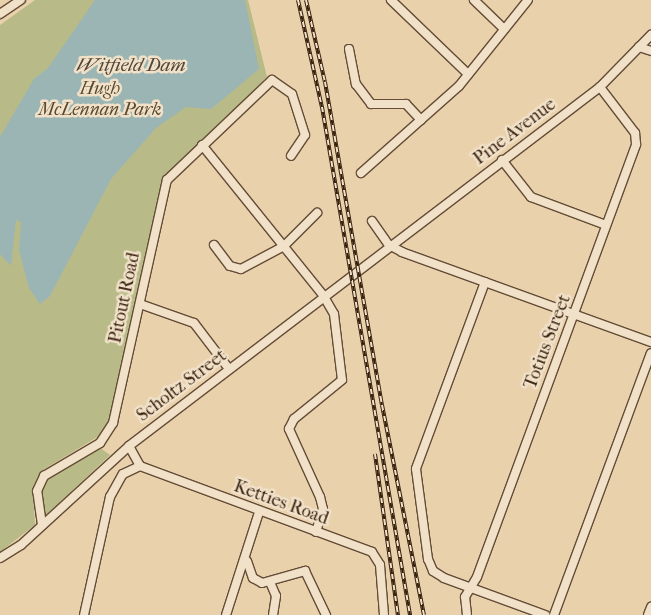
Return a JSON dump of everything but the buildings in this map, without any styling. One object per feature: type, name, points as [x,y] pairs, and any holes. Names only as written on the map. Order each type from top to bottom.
[{"type":"street","points":[[0,14],[21,0]]},
{"type":"street","points":[[391,0],[468,74]]},
{"type":"street","points":[[474,0],[504,29]]},
{"type":"street","points":[[361,173],[421,120],[468,74],[528,0]]},
{"type":"street","name":"Pine Avenue","points":[[389,245],[600,87],[651,35]]},
{"type":"street","points":[[639,47],[651,51]]},
{"type":"street","points":[[349,49],[356,84],[372,104],[406,104],[421,120]]},
{"type":"street","name":"Pitout Road","points":[[42,525],[37,491],[44,476],[100,443],[113,423],[166,182],[267,82],[282,83],[296,103],[304,140],[291,156]]},
{"type":"street","name":"Totius Street","points":[[467,615],[465,597],[471,589],[575,315],[637,138],[600,87]]},
{"type":"street","points":[[202,145],[323,295],[335,320],[342,380],[289,429],[320,497],[323,510],[316,532]]},
{"type":"street","points":[[502,160],[531,197],[606,225]]},
{"type":"street","points":[[214,245],[236,269],[284,246],[316,213]]},
{"type":"street","points":[[372,221],[389,245],[651,342]]},
{"type":"street","name":"Scholtz Street","points":[[0,558],[42,525],[129,446],[389,245]]},
{"type":"street","points":[[485,282],[415,477],[433,571],[471,589],[545,615]]},
{"type":"street","points":[[140,304],[191,321],[229,369]]},
{"type":"street","points":[[554,615],[651,353]]},
{"type":"street","points":[[84,615],[110,497],[123,474],[140,466],[129,446]]},
{"type":"street","name":"Ketties Road","points":[[140,466],[377,557],[384,615]]},
{"type":"street","points":[[226,615],[247,561],[259,512]]},
{"type":"street","points":[[247,561],[255,580],[270,582],[305,571],[326,615]]},
{"type":"street","points":[[270,582],[276,596],[273,615]]},
{"type":"street","points":[[648,615],[651,607]]},
{"type":"green space","name":"Hugh McLennan Park","points":[[35,0],[248,0],[267,77],[164,179],[113,420],[99,436],[43,470],[33,486],[35,525],[0,552],[0,25]]},
{"type":"green space","points":[[99,447],[110,455],[43,518],[42,484],[48,476]]},
{"type":"water","name":"Witfield Dam","points":[[95,0],[245,0],[259,69],[211,109],[186,107],[156,128],[111,179],[50,296],[40,304],[29,288],[19,250],[21,222],[16,220],[11,266],[0,254],[0,137],[34,79],[48,68]]},
{"type":"railway","points":[[298,0],[322,107],[410,615]]},
{"type":"railway","points":[[306,0],[325,82],[382,405],[424,615]]},
{"type":"railway","points":[[375,454],[398,615]]}]
